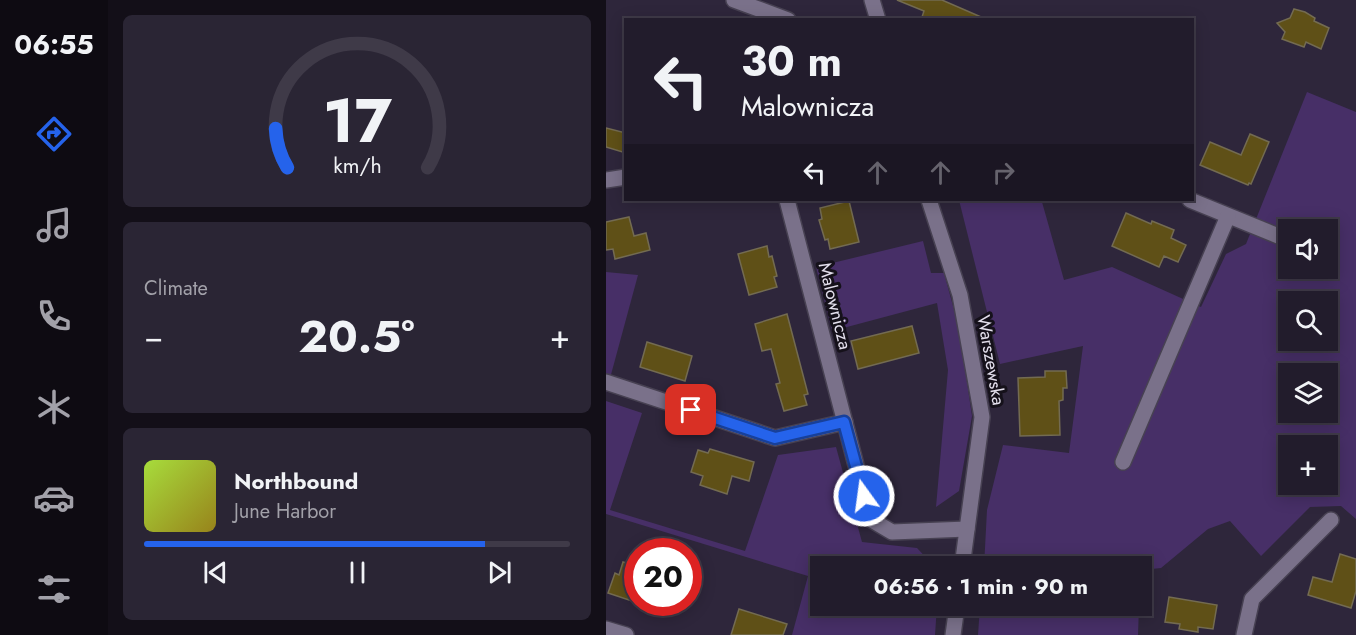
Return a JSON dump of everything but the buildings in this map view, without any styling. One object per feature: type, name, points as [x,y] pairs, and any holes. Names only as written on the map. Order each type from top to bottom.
[{"type":"street","points":[[734,0],[783,18]]},
{"type":"street","points":[[872,0],[877,18]]},
{"type":"street","points":[[606,180],[624,177]]},
{"type":"street","name":"Malownicza","points":[[788,201],[870,519],[892,532],[967,529]]},
{"type":"street","name":"Warszewska","points":[[929,201],[960,295],[982,417],[963,556]]},
{"type":"street","points":[[1192,201],[1278,236]]},
{"type":"street","points":[[1123,462],[1228,216]]},
{"type":"street","points":[[606,382],[775,438],[844,422]]},
{"type":"street","points":[[1244,635],[1252,599],[1331,520]]},
{"type":"street","points":[[953,635],[956,616]]},
{"type":"street","points":[[606,629],[626,635]]},
{"type":"shaded area","points":[[1307,92],[1356,112],[1356,519],[1341,506],[1310,507],[1261,556],[1230,521],[1208,529],[1161,568],[1152,569],[1152,556],[985,556],[987,510],[1003,445],[1069,453],[1083,346],[1000,364],[959,201],[1042,201],[1064,280],[1112,267],[1201,307],[1226,254],[1246,244]]},
{"type":"shaded area","points":[[923,241],[931,273],[944,273],[959,328],[972,416],[959,491],[936,507],[948,370],[937,303],[832,331],[816,267]]},
{"type":"shaded area","points":[[606,272],[638,275],[606,393]]},
{"type":"shaded area","points":[[606,401],[642,413],[610,510],[745,551],[778,455],[836,447],[862,542],[917,548],[925,556],[810,556],[810,616],[936,616],[935,635],[792,635],[808,576],[702,543],[702,538],[684,538],[606,514]]},
{"type":"shaded area","points":[[979,616],[1139,616],[1138,635],[978,635]]},
{"type":"route","points":[[691,410],[775,438],[844,422],[864,496]]}]
